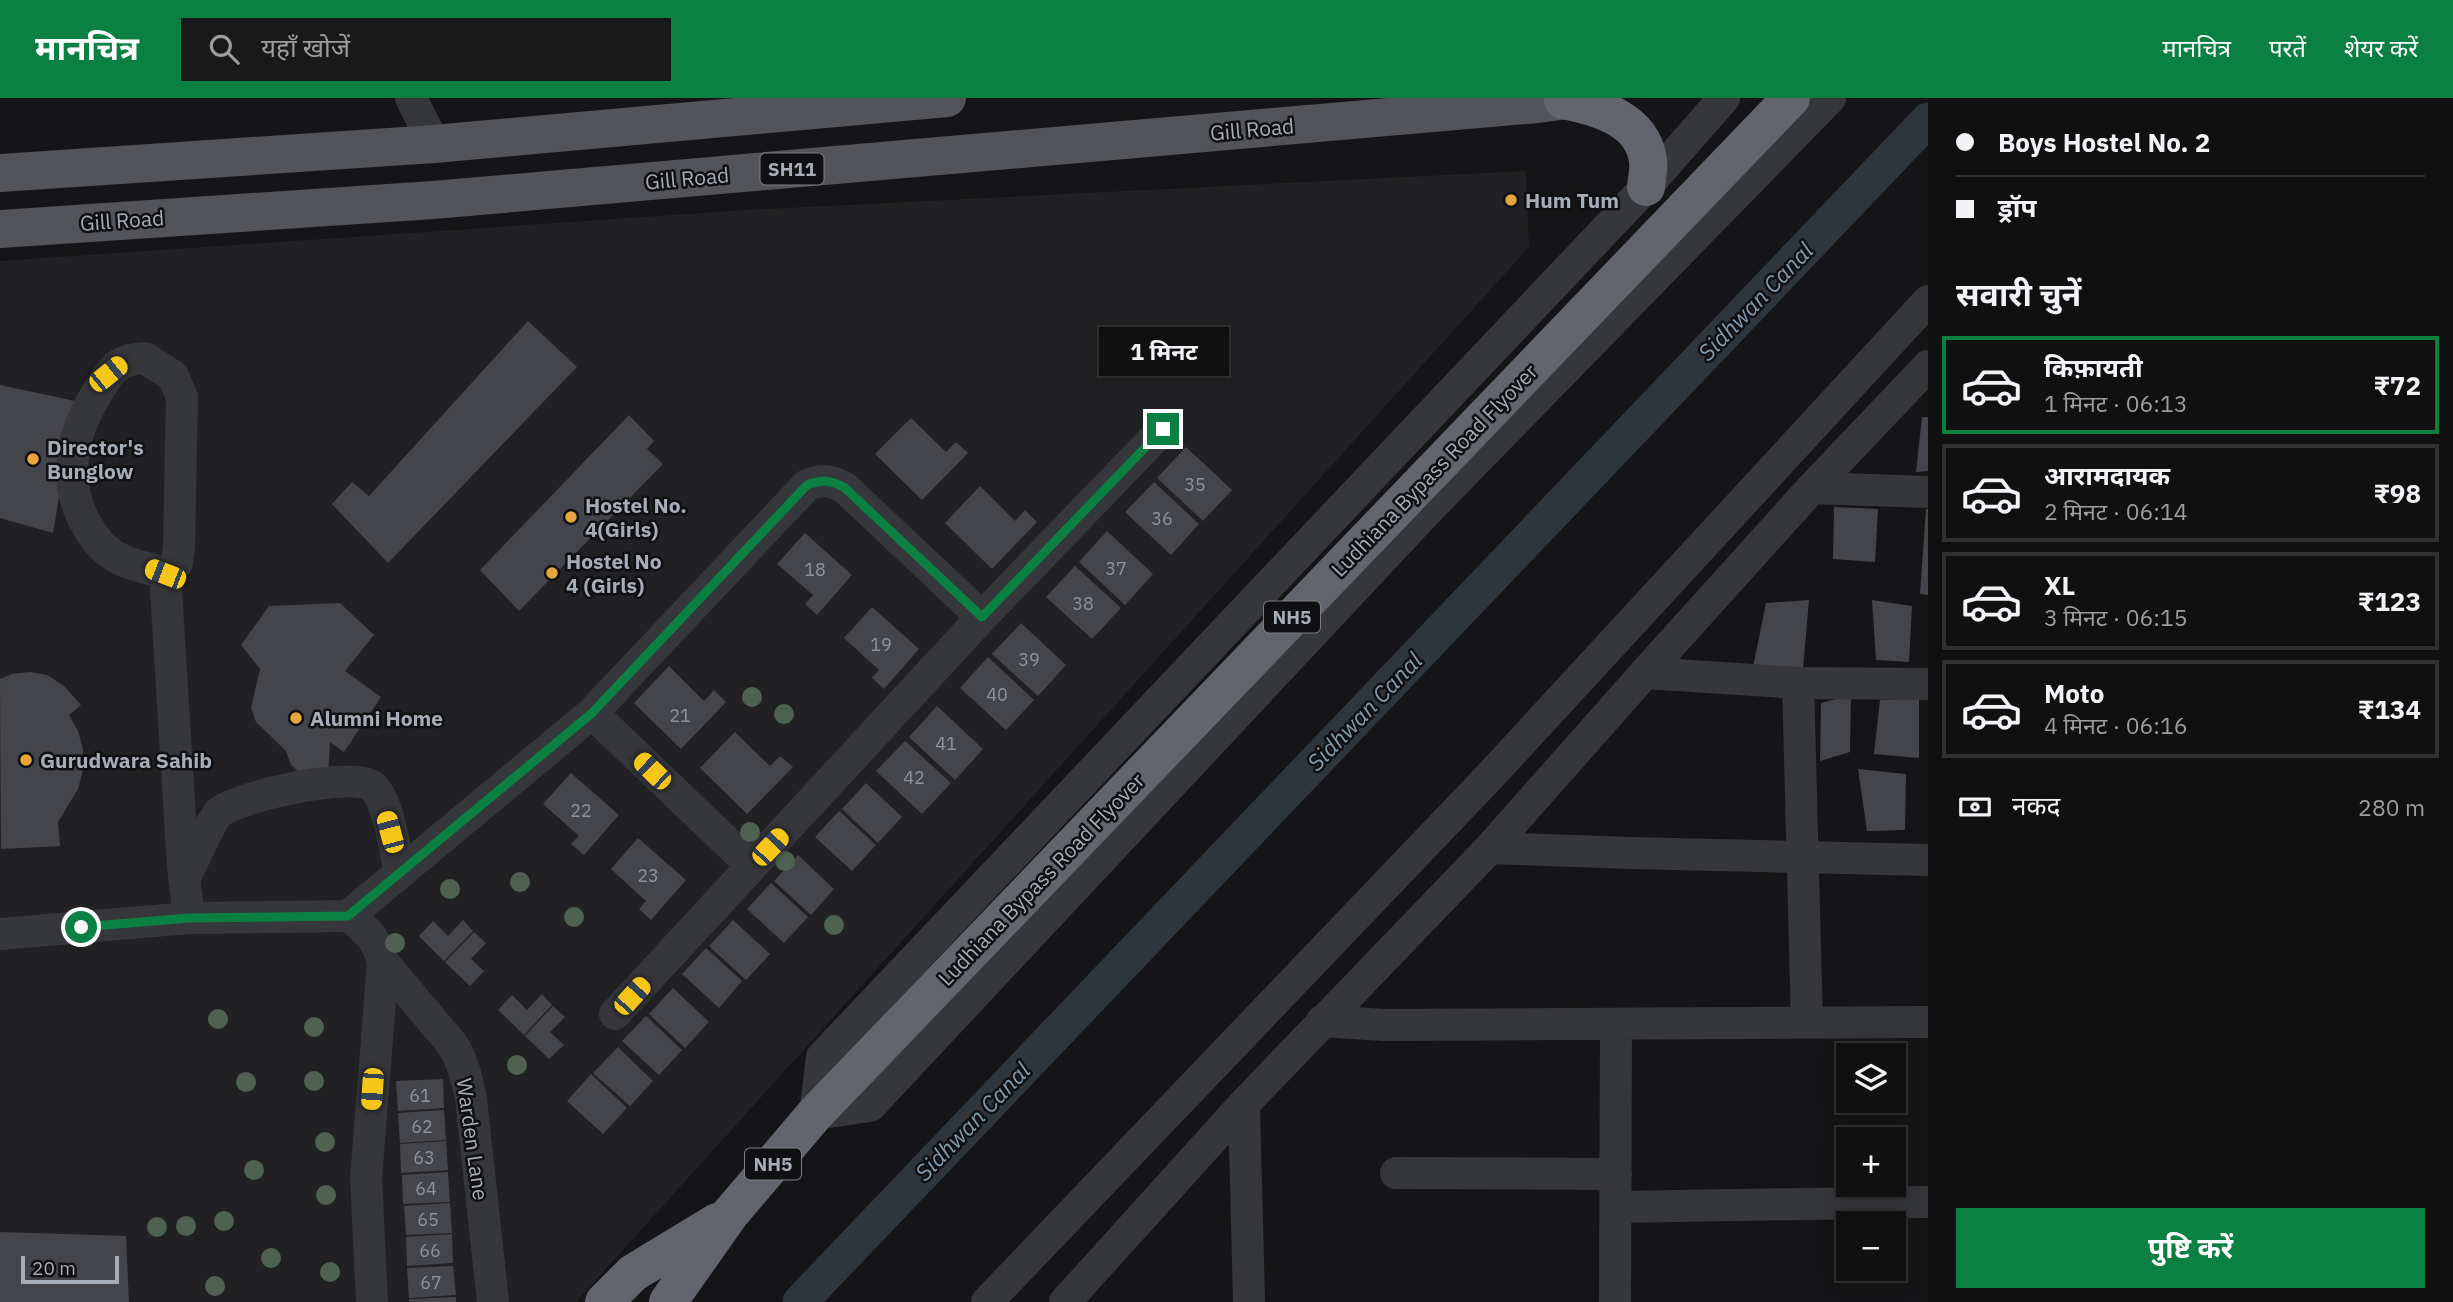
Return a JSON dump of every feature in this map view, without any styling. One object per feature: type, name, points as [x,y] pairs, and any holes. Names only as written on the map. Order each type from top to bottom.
[{"type":"highway","name":"Ludhiana Bypass Road Flyover","points":[[816,1114],[1791,98]]},
{"type":"highway","points":[[1573,99],[1620,118],[1632,129],[1644,147],[1648,161],[1646,187]]},
{"type":"highway","name":"NH5","points":[[668,1302],[730,1214],[816,1114]]},
{"type":"highway","name":"NH5","points":[[604,1302],[633,1273],[730,1214]]},
{"type":"main road","points":[[0,173],[434,144],[947,98]]},
{"type":"main road","name":"Gill Road","points":[[0,229],[433,200],[1573,99]]},
{"type":"street","points":[[411,98],[434,144]]},
{"type":"street","points":[[1724,98],[1646,187],[822,1056],[816,1114],[870,1106],[1427,511],[1829,98]]},
{"type":"street","points":[[987,1302],[1491,775],[1928,301]]},
{"type":"street","points":[[145,358],[173,376],[182,397],[180,547],[177,563],[165,574],[125,562],[108,553],[90,532],[76,505],[71,472],[80,425],[108,374],[126,359],[145,358]]},
{"type":"street","points":[[1065,1302],[1244,1104],[1490,848],[1812,488],[1928,366]]},
{"type":"street","points":[[615,1014],[982,617],[1163,429]]},
{"type":"street","points":[[0,934],[189,918],[348,916],[592,713],[807,485],[817,481],[830,480],[845,488],[982,617]]},
{"type":"street","points":[[1812,488],[1928,492]]},
{"type":"street","points":[[165,574],[184,878],[189,918]]},
{"type":"street","points":[[1644,673],[1798,683],[1928,684]]},
{"type":"street","points":[[1798,683],[1807,1023]]},
{"type":"street","points":[[592,713],[752,866]]},
{"type":"street","points":[[184,878],[218,812],[247,798],[265,793],[344,782],[362,782],[376,791],[384,810],[400,873]]},
{"type":"street","points":[[1490,848],[1928,860]]},
{"type":"street","name":"Warden Lane","points":[[348,916],[366,929],[379,947],[383,962],[460,1057],[471,1099],[493,1302]]},
{"type":"street","points":[[372,1302],[366,1178],[383,962]]},
{"type":"street","points":[[1322,1021],[1384,1025],[1928,1022]]},
{"type":"street","points":[[1615,1302],[1616,1025]]},
{"type":"street","points":[[1244,1104],[1250,1302]]},
{"type":"street","points":[[1396,1173],[1616,1174]]},
{"type":"street","points":[[1616,1207],[1928,1202]]},
{"type":"shaded area","points":[[1526,171],[1529,247],[576,1302],[0,1302],[0,261],[746,210]]},
{"type":"building","points":[[528,321],[577,367],[388,563],[332,504],[352,482],[369,496]]},
{"type":"building","name":"Director's Bunglow","points":[[0,385],[75,401],[53,533],[0,518]]},
{"type":"building","name":"Hostel No. 4(Girls)","points":[[629,415],[654,441],[647,449],[663,464],[519,611],[480,570]]},
{"type":"building","points":[[1922,417],[1928,417],[1928,471],[1916,472]]},
{"type":"building","points":[[911,418],[946,452],[956,442],[968,453],[922,500],[875,454]]},
{"type":"building","points":[[1186,447],[1232,490],[1203,521],[1157,478]]},
{"type":"building","points":[[1154,482],[1199,524],[1171,555],[1125,512]]},
{"type":"building","points":[[980,486],[1015,521],[1025,510],[1037,522],[992,569],[945,523]]},
{"type":"building","points":[[1834,507],[1878,509],[1875,562],[1833,559]]},
{"type":"building","points":[[1928,509],[1928,595],[1920,594]]},
{"type":"building","points":[[1107,531],[1153,574],[1125,605],[1079,562]]},
{"type":"building","points":[[805,533],[852,575],[817,615],[805,604],[813,595],[777,564]]},
{"type":"building","points":[[1075,566],[1121,608],[1092,639],[1046,597]]},
{"type":"building","points":[[1809,600],[1803,669],[1753,667],[1766,603]]},
{"type":"building","points":[[1872,600],[1912,606],[1909,662],[1876,660]]},
{"type":"building","points":[[340,603],[374,635],[345,671],[381,697],[344,752],[330,742],[328,776],[307,779],[291,765],[286,751],[256,722],[251,708],[260,669],[241,645],[269,606]]},
{"type":"building","points":[[872,607],[919,649],[884,689],[872,678],[879,670],[844,638]]},
{"type":"building","points":[[1021,623],[1066,665],[1038,696],[992,654]]},
{"type":"building","points":[[988,657],[1034,700],[1006,730],[960,688]]},
{"type":"building","points":[[669,666],[704,701],[714,690],[726,702],[681,749],[634,703]]},
{"type":"building","points":[[30,672],[47,675],[64,686],[81,705],[69,715],[78,731],[83,749],[83,770],[78,789],[58,822],[60,846],[1,849],[0,679],[12,674]]},
{"type":"building","points":[[1851,695],[1850,752],[1820,761],[1821,703]]},
{"type":"building","points":[[1919,698],[1919,758],[1874,754],[1880,700]]},
{"type":"building","points":[[937,706],[983,749],[955,780],[909,737]]},
{"type":"building","points":[[735,732],[770,766],[780,756],[793,767],[747,814],[700,768]]},
{"type":"building","points":[[905,741],[951,783],[922,814],[876,771]]},
{"type":"building","points":[[1858,769],[1906,774],[1905,830],[1867,831]]},
{"type":"building","points":[[571,773],[619,815],[584,855],[571,844],[579,836],[543,804]]},
{"type":"building","points":[[866,783],[902,817],[878,843],[842,809]]},
{"type":"building","points":[[839,811],[876,845],[852,871],[815,837]]},
{"type":"building","points":[[638,838],[686,880],[651,920],[639,909],[646,901],[611,869]]},
{"type":"building","points":[[798,855],[834,889],[811,915],[774,881]]},
{"type":"building","points":[[771,883],[808,917],[784,943],[747,909]]},
{"type":"building","points":[[463,920],[473,931],[444,961],[419,936],[433,921],[448,936]]},
{"type":"building","points":[[733,920],[770,954],[746,980],[709,946]]},
{"type":"building","points":[[474,932],[486,943],[471,959],[484,971],[470,986],[445,962]]},
{"type":"building","points":[[706,948],[742,981],[719,1008],[682,974]]},
{"type":"building","points":[[673,988],[709,1022],[685,1048],[649,1014]]},
{"type":"building","points":[[542,994],[552,1005],[524,1035],[498,1010],[512,995],[527,1010]]},
{"type":"building","points":[[553,1006],[565,1017],[550,1032],[564,1045],[549,1059],[525,1036]]},
{"type":"building","points":[[646,1016],[682,1050],[659,1075],[622,1041]]},
{"type":"building","points":[[618,1047],[653,1081],[630,1106],[593,1073]]},
{"type":"building","points":[[591,1074],[627,1108],[603,1134],[567,1101]]},
{"type":"building","points":[[443,1079],[444,1108],[398,1111],[396,1081]]},
{"type":"building","points":[[444,1110],[446,1140],[400,1143],[398,1113]]},
{"type":"building","points":[[446,1141],[448,1170],[401,1173],[400,1144]]},
{"type":"building","points":[[448,1172],[450,1202],[403,1204],[402,1175]]},
{"type":"building","points":[[450,1203],[452,1233],[406,1235],[404,1206]]},
{"type":"building","points":[[0,1232],[126,1236],[129,1302],[0,1302]]},
{"type":"building","points":[[452,1234],[453,1263],[407,1266],[406,1237]]},
{"type":"building","points":[[453,1266],[456,1295],[409,1298],[407,1268]]},
{"type":"building","points":[[456,1297],[456,1302],[409,1302],[409,1299]]},
{"type":"waterway","name":"Sidhwan Canal","points":[[800,1302],[1928,120]]},
{"type":"place","name":"Hum Tum","points":[[1511,200]]},
{"type":"place","name":"Director's Bunglow","points":[[33,459]]},
{"type":"place","name":"Hostel No. 4(Girls)","points":[[571,517]]},
{"type":"place","name":"Hostel No 4 (Girls)","points":[[552,573]]},
{"type":"place","name":"Alumni Home","points":[[296,718]]},
{"type":"place","name":"Gurudwara Sahib","points":[[26,760]]},
{"type":"route","points":[[81,927],[189,918],[348,916],[592,713],[807,485],[830,480],[845,488],[982,617],[1163,429]]}]
